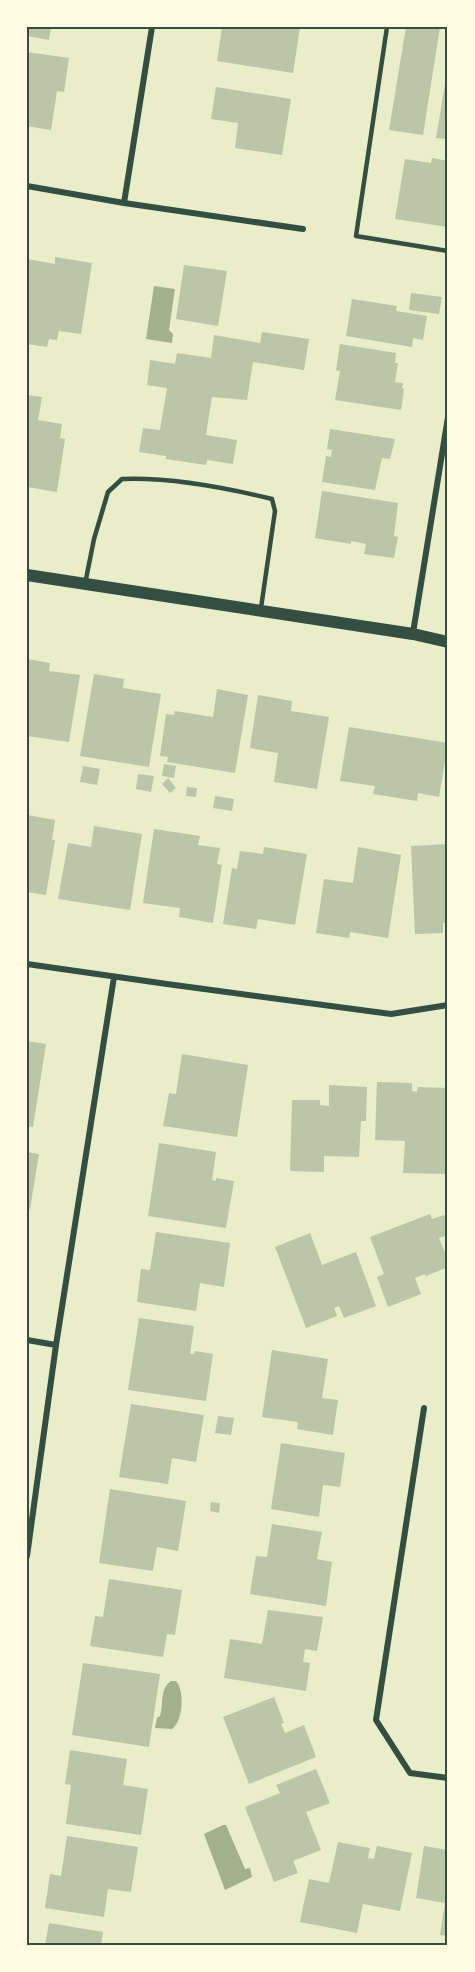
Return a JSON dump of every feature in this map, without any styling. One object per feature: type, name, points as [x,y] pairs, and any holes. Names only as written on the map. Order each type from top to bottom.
[{"type":"main road","points":[[27,575],[413,634],[448,642]]},
{"type":"street","points":[[124,203],[152,27]]},
{"type":"street","points":[[27,186],[303,230]]},
{"type":"street","points":[[413,634],[448,417]]},
{"type":"street","points":[[27,964],[391,1014],[448,1005]]},
{"type":"street","points":[[27,1556],[56,1345],[114,977]]},
{"type":"street","points":[[27,1340],[56,1345]]},
{"type":"street","points":[[424,1408],[375,1720],[410,1773],[448,1778]]},
{"type":"lane","points":[[387,27],[356,237],[448,251]]},
{"type":"lane","points":[[85,584],[94,539],[108,492],[122,479],[145,478],[174,481],[272,499],[275,511],[261,611]]},
{"type":"shaded area","points":[[154,286],[175,289],[169,330],[173,334],[172,343],[146,339]]},
{"type":"shaded area","points":[[171,1681],[176,1681],[181,1692],[179,1720],[172,1729],[155,1728],[157,1718],[160,1716],[163,1693]]},
{"type":"shaded area","points":[[226,1825],[245,1869],[250,1868],[252,1877],[225,1890],[204,1834]]},
{"type":"building","points":[[27,27],[51,27],[49,40],[27,36]]},
{"type":"building","points":[[222,27],[300,27],[293,73],[217,61]]},
{"type":"building","points":[[406,27],[440,27],[423,135],[389,130]]},
{"type":"building","points":[[27,52],[69,58],[64,92],[57,91],[51,130],[27,126]]},
{"type":"building","points":[[448,72],[448,139],[436,138]]},
{"type":"building","points":[[216,87],[291,99],[282,155],[235,148],[238,123],[211,119]]},
{"type":"building","points":[[432,158],[448,161],[448,227],[395,219],[405,159],[431,163]]},
{"type":"building","points":[[55,257],[92,263],[81,334],[59,331],[57,340],[49,339],[47,347],[27,344],[27,259],[55,264]]},
{"type":"building","points":[[184,265],[227,271],[218,326],[176,319]]},
{"type":"building","points":[[411,293],[442,297],[439,314],[409,310]]},
{"type":"building","points":[[352,299],[397,306],[396,311],[427,316],[423,340],[413,338],[412,347],[346,336]]},
{"type":"building","points":[[262,332],[309,339],[304,370],[253,362],[247,400],[212,397],[206,435],[237,440],[233,464],[207,460],[206,465],[139,452],[143,428],[160,430],[167,388],[147,385],[150,360],[175,364],[177,353],[211,358],[214,335],[260,343]]},
{"type":"building","points":[[340,344],[396,353],[395,363],[398,363],[395,382],[403,383],[402,388],[404,389],[401,410],[335,400],[340,371],[336,370]]},
{"type":"building","points":[[27,395],[42,397],[38,420],[62,424],[60,438],[65,439],[57,492],[27,487]]},
{"type":"building","points":[[330,429],[395,439],[390,459],[382,458],[375,490],[322,482],[326,456],[331,457],[332,450],[327,449]]},
{"type":"building","points":[[322,491],[398,503],[394,536],[398,537],[394,558],[364,554],[366,544],[315,538]]},
{"type":"building","points":[[27,659],[50,663],[49,671],[80,675],[69,742],[27,736]]},
{"type":"building","points":[[94,674],[124,679],[123,688],[161,694],[149,767],[80,756]]},
{"type":"building","points":[[217,689],[248,695],[235,773],[167,762],[168,757],[160,756],[166,714],[174,715],[175,711],[213,717]]},
{"type":"building","points":[[258,695],[292,701],[291,711],[329,717],[317,789],[274,782],[278,753],[250,748]]},
{"type":"building","points":[[349,727],[448,743],[439,797],[418,793],[417,801],[373,794],[375,786],[340,781]]},
{"type":"building","points":[[164,764],[176,766],[174,778],[162,776]]},
{"type":"building","points":[[83,766],[100,769],[97,785],[80,782]]},
{"type":"building","points":[[138,774],[154,776],[151,792],[136,789]]},
{"type":"building","points":[[168,778],[176,788],[170,793],[162,784]]},
{"type":"building","points":[[187,787],[197,788],[196,797],[186,796]]},
{"type":"building","points":[[215,796],[234,799],[232,811],[213,808]]},
{"type":"building","points":[[27,815],[55,820],[52,840],[55,840],[46,895],[27,892]]},
{"type":"building","points":[[94,826],[142,834],[130,910],[58,899],[68,843],[91,847]]},
{"type":"building","points":[[154,829],[200,836],[198,845],[220,848],[217,864],[222,865],[213,923],[179,917],[180,908],[143,903]]},
{"type":"building","points":[[448,844],[448,923],[443,923],[443,933],[415,934],[411,846]]},
{"type":"building","points":[[264,847],[307,854],[295,925],[258,919],[256,929],[223,924],[232,868],[237,869],[240,851],[263,854]]},
{"type":"building","points":[[358,847],[401,855],[388,938],[350,932],[349,938],[316,933],[324,879],[353,883]]},
{"type":"building","points":[[27,1041],[46,1044],[33,1127],[27,1126]]},
{"type":"building","points":[[182,1054],[248,1065],[237,1137],[163,1126],[169,1093],[176,1094]]},
{"type":"building","points":[[377,1082],[412,1083],[412,1091],[417,1092],[418,1087],[448,1088],[448,1174],[403,1173],[405,1141],[375,1140]]},
{"type":"building","points":[[329,1085],[367,1087],[366,1121],[361,1121],[359,1157],[324,1156],[324,1172],[290,1171],[292,1100],[320,1100],[320,1105],[329,1106]]},
{"type":"building","points":[[159,1143],[216,1152],[212,1180],[216,1181],[216,1178],[234,1181],[226,1228],[148,1216]]},
{"type":"building","points":[[27,1152],[39,1154],[30,1209],[27,1208]]},
{"type":"building","points":[[430,1214],[432,1219],[444,1215],[448,1226],[448,1235],[439,1238],[448,1260],[448,1267],[415,1278],[421,1294],[388,1307],[377,1277],[384,1274],[370,1237]]},
{"type":"building","points":[[156,1232],[230,1243],[224,1287],[200,1283],[196,1311],[137,1302],[141,1269],[150,1270]]},
{"type":"building","points":[[310,1233],[322,1265],[356,1252],[376,1306],[344,1318],[339,1306],[334,1308],[337,1316],[306,1328],[275,1247]]},
{"type":"building","points":[[139,1318],[194,1326],[190,1354],[194,1354],[195,1351],[213,1354],[206,1401],[128,1390]]},
{"type":"building","points":[[272,1350],[328,1359],[322,1398],[338,1400],[333,1435],[297,1429],[298,1422],[262,1417]]},
{"type":"building","points":[[131,1404],[204,1415],[196,1462],[172,1458],[168,1484],[119,1477]]},
{"type":"building","points":[[218,1416],[234,1418],[231,1435],[215,1433]]},
{"type":"building","points":[[281,1443],[345,1453],[340,1487],[323,1485],[319,1517],[271,1509]]},
{"type":"building","points":[[110,1489],[186,1501],[178,1551],[157,1547],[153,1571],[99,1563]]},
{"type":"building","points":[[211,1502],[220,1503],[219,1513],[210,1511]]},
{"type":"building","points":[[272,1524],[322,1532],[317,1559],[332,1562],[326,1606],[250,1594],[256,1556],[267,1557]]},
{"type":"building","points":[[109,1579],[182,1590],[175,1635],[167,1634],[163,1657],[90,1646],[95,1616],[103,1617]]},
{"type":"building","points":[[268,1610],[323,1617],[317,1651],[305,1649],[303,1662],[310,1663],[306,1691],[224,1678],[230,1639],[262,1644]]},
{"type":"building","points":[[83,1663],[160,1674],[149,1747],[72,1735]]},
{"type":"building","points":[[274,1697],[284,1723],[281,1724],[285,1733],[304,1725],[316,1757],[249,1784],[223,1717]]},
{"type":"building","points":[[70,1750],[127,1759],[123,1785],[148,1789],[141,1835],[66,1824],[71,1785],[65,1784]]},
{"type":"building","points":[[316,1769],[330,1803],[306,1812],[321,1850],[293,1861],[298,1873],[274,1882],[245,1807],[280,1793],[276,1785]]},
{"type":"building","points":[[67,1836],[138,1847],[131,1892],[108,1889],[104,1917],[45,1908],[50,1874],[61,1876]]},
{"type":"building","points":[[338,1842],[370,1848],[368,1858],[374,1859],[377,1846],[412,1853],[400,1911],[363,1904],[357,1933],[300,1922],[309,1879],[329,1883]]},
{"type":"building","points":[[424,1846],[448,1850],[448,1936],[440,1935],[445,1903],[416,1898]]},
{"type":"building","points":[[49,1923],[103,1932],[101,1945],[45,1945]]}]
